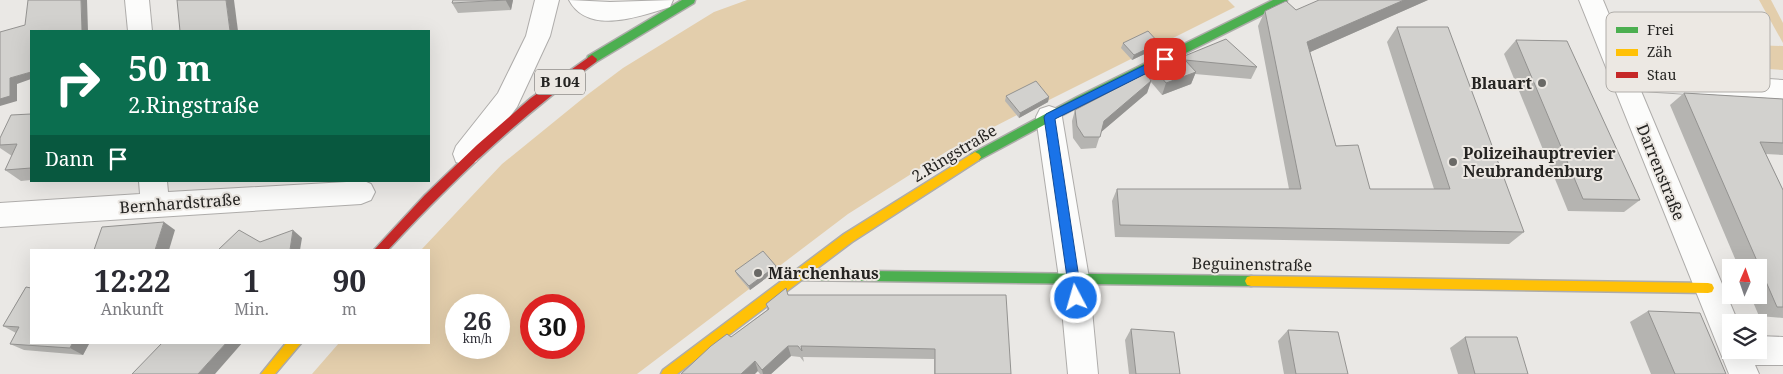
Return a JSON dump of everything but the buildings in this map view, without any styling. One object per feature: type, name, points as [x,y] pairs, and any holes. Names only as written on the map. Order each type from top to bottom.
[{"type":"street","points":[[137,0],[140,30]]},
{"type":"street","points":[[442,183],[508,100],[538,36],[547,0]]},
{"type":"street","points":[[581,0],[591,6],[613,12],[661,0]]},
{"type":"street","name":"B 104","points":[[381,249],[442,183],[543,94],[605,50],[690,0]]},
{"type":"street","name":"2.Ringstraße","points":[[667,374],[795,275],[862,228],[963,164],[1049,117],[1282,0]]},
{"type":"street","name":"Darrenstraße","points":[[1591,0],[1606,38]]},
{"type":"street","points":[[1770,89],[1783,90]]},
{"type":"street","name":"Darrenstraße","points":[[1628,92],[1722,321]]},
{"type":"street","points":[[1049,117],[1074,278],[1083,374]]},
{"type":"street","name":"Bernhardstraße","points":[[0,215],[154,193],[361,192]]},
{"type":"street","name":"Beguinenstraße","points":[[795,275],[1708,288]]},
{"type":"street","points":[[267,374],[294,344]]},
{"type":"street","points":[[1767,351],[1783,351]]},
{"type":"street","points":[[1738,359],[1744,374]]},
{"type":"shaded area","points":[[747,0],[1228,0],[1235,7],[1047,101],[1006,101],[1017,115],[949,150],[848,214],[637,374],[312,374],[338,344],[430,344],[430,249],[422,249],[502,164],[623,68],[714,12]]},
{"type":"shaded area","points":[[1759,0],[1771,0],[1783,23],[1783,43],[1770,20],[1770,12],[1766,12]]},
{"type":"shaded area","points":[[1770,46],[1783,46],[1783,70],[1770,69]]},
{"type":"traffic: fast","points":[[592,59],[690,0]]},
{"type":"traffic: fast","points":[[975,157],[1081,100],[1282,0]]},
{"type":"traffic: fast","points":[[795,275],[1251,281]]},
{"type":"traffic: slow","points":[[667,374],[848,238],[975,157]]},
{"type":"traffic: slow","points":[[1251,281],[1708,288]]},
{"type":"traffic: slow","points":[[267,374],[294,344]]},
{"type":"traffic: jam","points":[[381,249],[429,198],[507,124],[592,59]]},
{"type":"place","name":"Blauart","points":[[1542,83]]},
{"type":"place","name":"Polizeihauptrevier Neubrandenburg","points":[[1453,162]]},
{"type":"place","name":"Märchenhaus","points":[[758,273]]},
{"type":"route","points":[[1076,298],[1049,117],[1165,59]]}]
